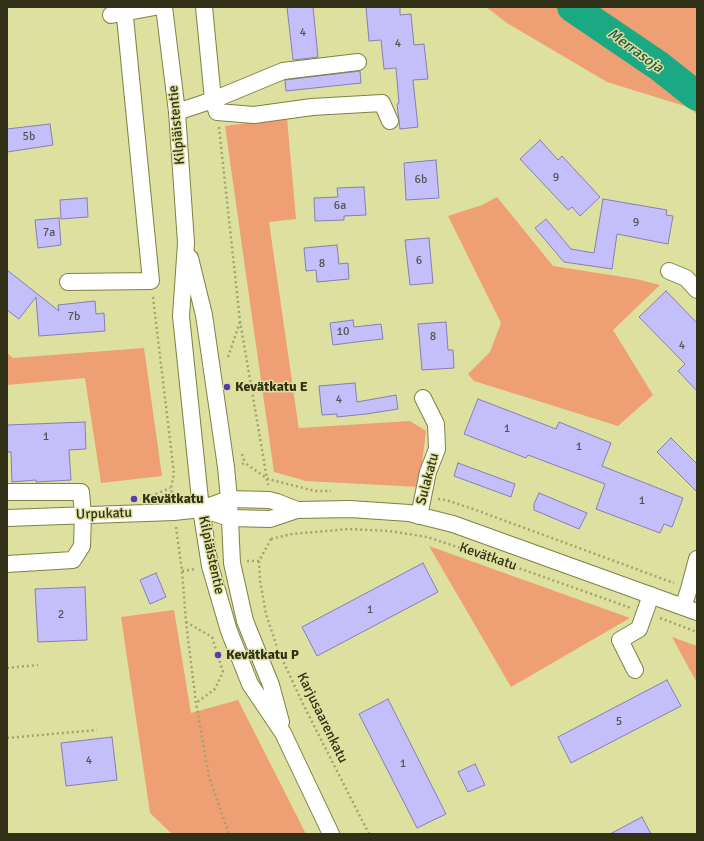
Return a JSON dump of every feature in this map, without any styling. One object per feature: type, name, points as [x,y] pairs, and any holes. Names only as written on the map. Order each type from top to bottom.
[{"type":"street","points":[[68,282],[151,281],[120,11],[155,7]]},
{"type":"street","name":"Kilpiäistentie","points":[[164,7],[177,112],[186,243],[181,316],[201,509],[210,566],[229,631],[250,684],[283,733],[331,834]]},
{"type":"street","points":[[204,7],[215,106]]},
{"type":"street","points":[[177,112],[215,106],[283,71],[358,62]]},
{"type":"street","points":[[215,106],[254,115],[312,107],[382,103],[390,121]]},
{"type":"street","name":"Kilpiäistentie","points":[[186,243],[204,315],[226,467],[232,563],[246,621],[271,685],[283,733]]},
{"type":"street","points":[[669,271],[686,278],[697,290]]},
{"type":"street","name":"Sulakatu","points":[[419,516],[428,472],[437,449],[436,424],[423,398]]},
{"type":"street","points":[[7,492],[81,492],[83,515],[82,546],[73,560],[7,564]]},
{"type":"street","name":"Kevätkatu","points":[[201,509],[229,499],[269,500],[297,510]]},
{"type":"street","name":"Kevätkatu","points":[[201,509],[230,518],[270,518],[297,510],[350,509],[409,513],[453,524],[690,610]]},
{"type":"street","name":"Urpukatu","points":[[7,518],[174,512],[201,509]]},
{"type":"street","points":[[690,610],[689,589],[697,559]]},
{"type":"street","points":[[635,670],[620,640],[639,629],[651,595]]},
{"type":"path","points":[[215,106],[240,321],[268,479],[269,500]]},
{"type":"path","points":[[151,281],[174,474],[170,488],[182,571],[186,622],[196,703],[209,777],[229,834]]},
{"type":"path","points":[[270,518],[271,539]]},
{"type":"path","name":"Kevätkatu","points":[[271,539],[292,534],[349,529],[390,531],[427,537],[482,555],[697,632]]},
{"type":"path","name":"Karjusaarenkatu","points":[[271,539],[259,560],[260,580],[266,614],[278,650],[303,704],[369,834]]},
{"type":"path","points":[[186,622],[212,637],[224,672],[215,689],[196,703]]},
{"type":"path","points":[[7,668],[38,665]]},
{"type":"path","points":[[7,738],[97,730]]},
{"type":"shaded area","points":[[486,7],[697,7],[697,115],[691,108],[607,82],[507,23]]},
{"type":"shaded area","points":[[287,118],[296,219],[269,222],[299,430],[299,428],[410,421],[426,431],[419,487],[306,481],[274,472],[225,126]]},
{"type":"shaded area","points":[[497,197],[553,266],[636,279],[660,285],[613,330],[653,395],[618,426],[474,381],[468,374],[490,352],[501,323],[448,216],[482,205]]},
{"type":"shaded area","points":[[144,348],[162,476],[101,483],[85,378],[7,385],[7,353],[13,358]]},
{"type":"shaded area","points":[[429,546],[630,618],[511,687]]},
{"type":"shaded area","points":[[174,610],[191,713],[238,700],[306,834],[172,834],[150,813],[121,617]]},
{"type":"shaded area","points":[[672,637],[697,646],[697,683]]},
{"type":"building","points":[[287,7],[313,7],[318,57],[293,60]]},
{"type":"building","points":[[366,7],[400,7],[400,15],[411,14],[414,45],[424,44],[428,79],[413,80],[418,127],[400,129],[397,104],[399,103],[396,68],[384,69],[381,40],[369,41]]},
{"type":"building","points":[[360,71],[361,83],[286,91],[285,80]]},
{"type":"building","points":[[50,124],[53,145],[7,152],[7,129]]},
{"type":"building","points":[[540,140],[558,160],[562,156],[600,197],[580,216],[572,207],[568,210],[520,159]]},
{"type":"building","points":[[436,160],[439,198],[406,200],[404,163]]},
{"type":"building","points":[[364,187],[366,215],[344,216],[344,220],[315,221],[314,198],[338,197],[337,188]]},
{"type":"building","points":[[87,198],[88,217],[61,219],[60,200]]},
{"type":"building","points":[[603,199],[667,210],[666,215],[673,216],[668,244],[617,234],[612,269],[564,262],[535,228],[546,219],[571,249],[594,253]]},
{"type":"building","points":[[59,218],[61,245],[38,248],[35,220]]},
{"type":"building","points":[[429,238],[433,283],[410,285],[405,240]]},
{"type":"building","points":[[337,245],[339,264],[348,263],[349,279],[317,282],[316,270],[306,271],[304,248]]},
{"type":"building","points":[[7,270],[59,311],[58,305],[95,301],[96,314],[104,313],[105,331],[39,336],[36,297],[19,319],[7,310]]},
{"type":"building","points":[[666,291],[697,323],[697,391],[678,371],[685,364],[639,317]]},
{"type":"building","points":[[353,320],[354,327],[381,324],[383,339],[333,345],[330,323]]},
{"type":"building","points":[[446,322],[448,350],[453,350],[454,368],[422,370],[418,324]]},
{"type":"building","points":[[355,383],[357,402],[396,395],[398,409],[337,417],[337,414],[322,415],[319,386]]},
{"type":"building","points":[[478,399],[556,429],[559,422],[611,443],[602,466],[683,498],[672,527],[664,524],[660,533],[596,509],[605,484],[528,455],[526,458],[464,434]]},
{"type":"building","points":[[85,422],[86,449],[69,450],[71,480],[12,482],[11,452],[7,452],[7,425]]},
{"type":"building","points":[[671,438],[697,464],[697,492],[657,452]]},
{"type":"building","points":[[458,463],[515,484],[511,497],[454,476]]},
{"type":"building","points":[[539,493],[587,513],[579,529],[534,510],[534,504]]},
{"type":"building","points":[[423,563],[438,592],[317,656],[302,627]]},
{"type":"building","points":[[156,573],[166,597],[150,604],[140,580]]},
{"type":"building","points":[[85,587],[87,640],[38,642],[35,589]]},
{"type":"building","points":[[667,680],[681,706],[571,763],[558,737]]},
{"type":"building","points":[[388,699],[446,814],[417,828],[359,714]]},
{"type":"building","points":[[112,737],[117,780],[66,786],[61,743]]},
{"type":"building","points":[[475,764],[485,785],[468,792],[458,772]]},
{"type":"building","points":[[642,817],[651,834],[610,834]]},
{"type":"waterway","name":"Merrasoja","points":[[572,7],[659,66],[697,96]]},
{"type":"place","name":"Kevätkatu E","points":[[227,387]]},
{"type":"place","name":"Kevätkatu","points":[[134,499]]},
{"type":"place","name":"Kevätkatu P","points":[[218,655]]}]
